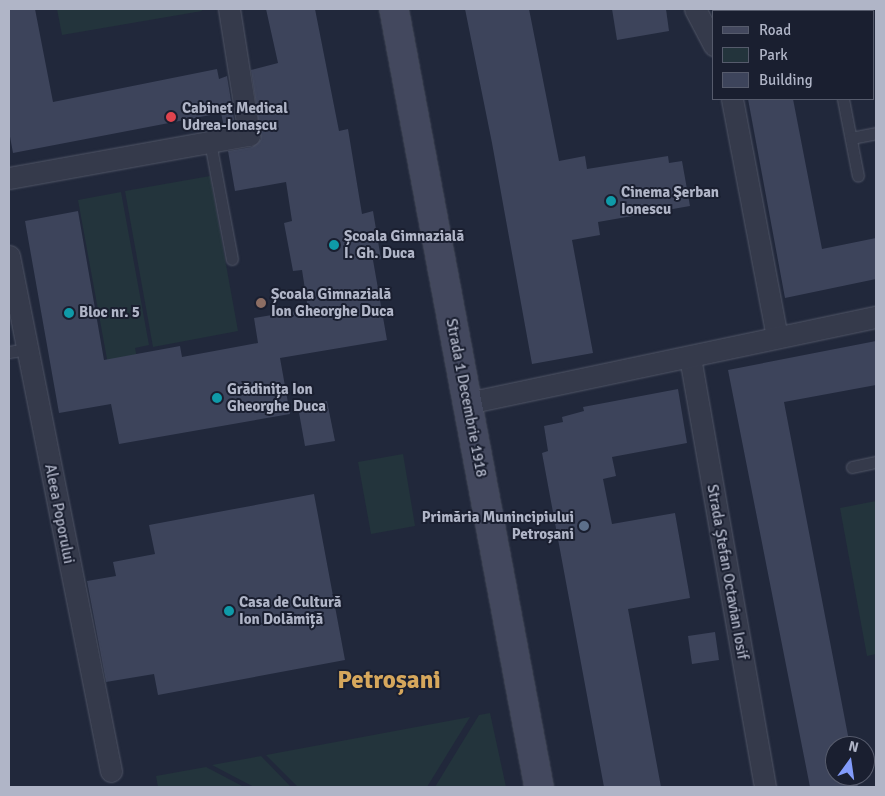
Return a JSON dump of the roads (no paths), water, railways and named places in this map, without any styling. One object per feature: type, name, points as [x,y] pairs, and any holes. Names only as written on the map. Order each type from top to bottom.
[{"type":"main road","name":"Strada 1 Decembrie 1918","points":[[394,9],[539,787]]},
{"type":"street","points":[[9,178],[249,135],[229,9]]},
{"type":"street","points":[[695,9],[712,40]]},
{"type":"street","points":[[732,100],[777,337]]},
{"type":"street","name":"Aleea Poporului","points":[[9,256],[17,350],[111,771]]},
{"type":"street","points":[[467,403],[876,316]]},
{"type":"street","name":"Strada Ștefan Octavian Iosif","points":[[690,357],[765,787]]},
{"type":"lane","points":[[843,100],[858,176]]},
{"type":"lane","points":[[851,138],[876,133]]},
{"type":"lane","points":[[210,142],[232,259]]},
{"type":"lane","points":[[852,467],[876,462]]},
{"type":"place","name":"Cabinet Medical Udrea-Ionașcu","points":[[171,117]]},
{"type":"place","name":"Cinema Şerban Ionescu","points":[[611,201]]},
{"type":"place","name":"Școala Gimnazială I. Gh. Duca","points":[[334,245]]},
{"type":"place","name":"Școala Gimnazială Ion Gheorghe Duca","points":[[261,303]]},
{"type":"place","name":"Bloc nr. 5","points":[[69,313]]},
{"type":"place","name":"Grădinița Ion Gheorghe Duca","points":[[217,398]]},
{"type":"place","name":"Primăria Munincipiului Petroșani","points":[[584,526]]},
{"type":"place","name":"Casa de Cultură Ion Dolămiță","points":[[229,611]]},
{"type":"district","name":"Petroșani","points":[[389,680]]}]
